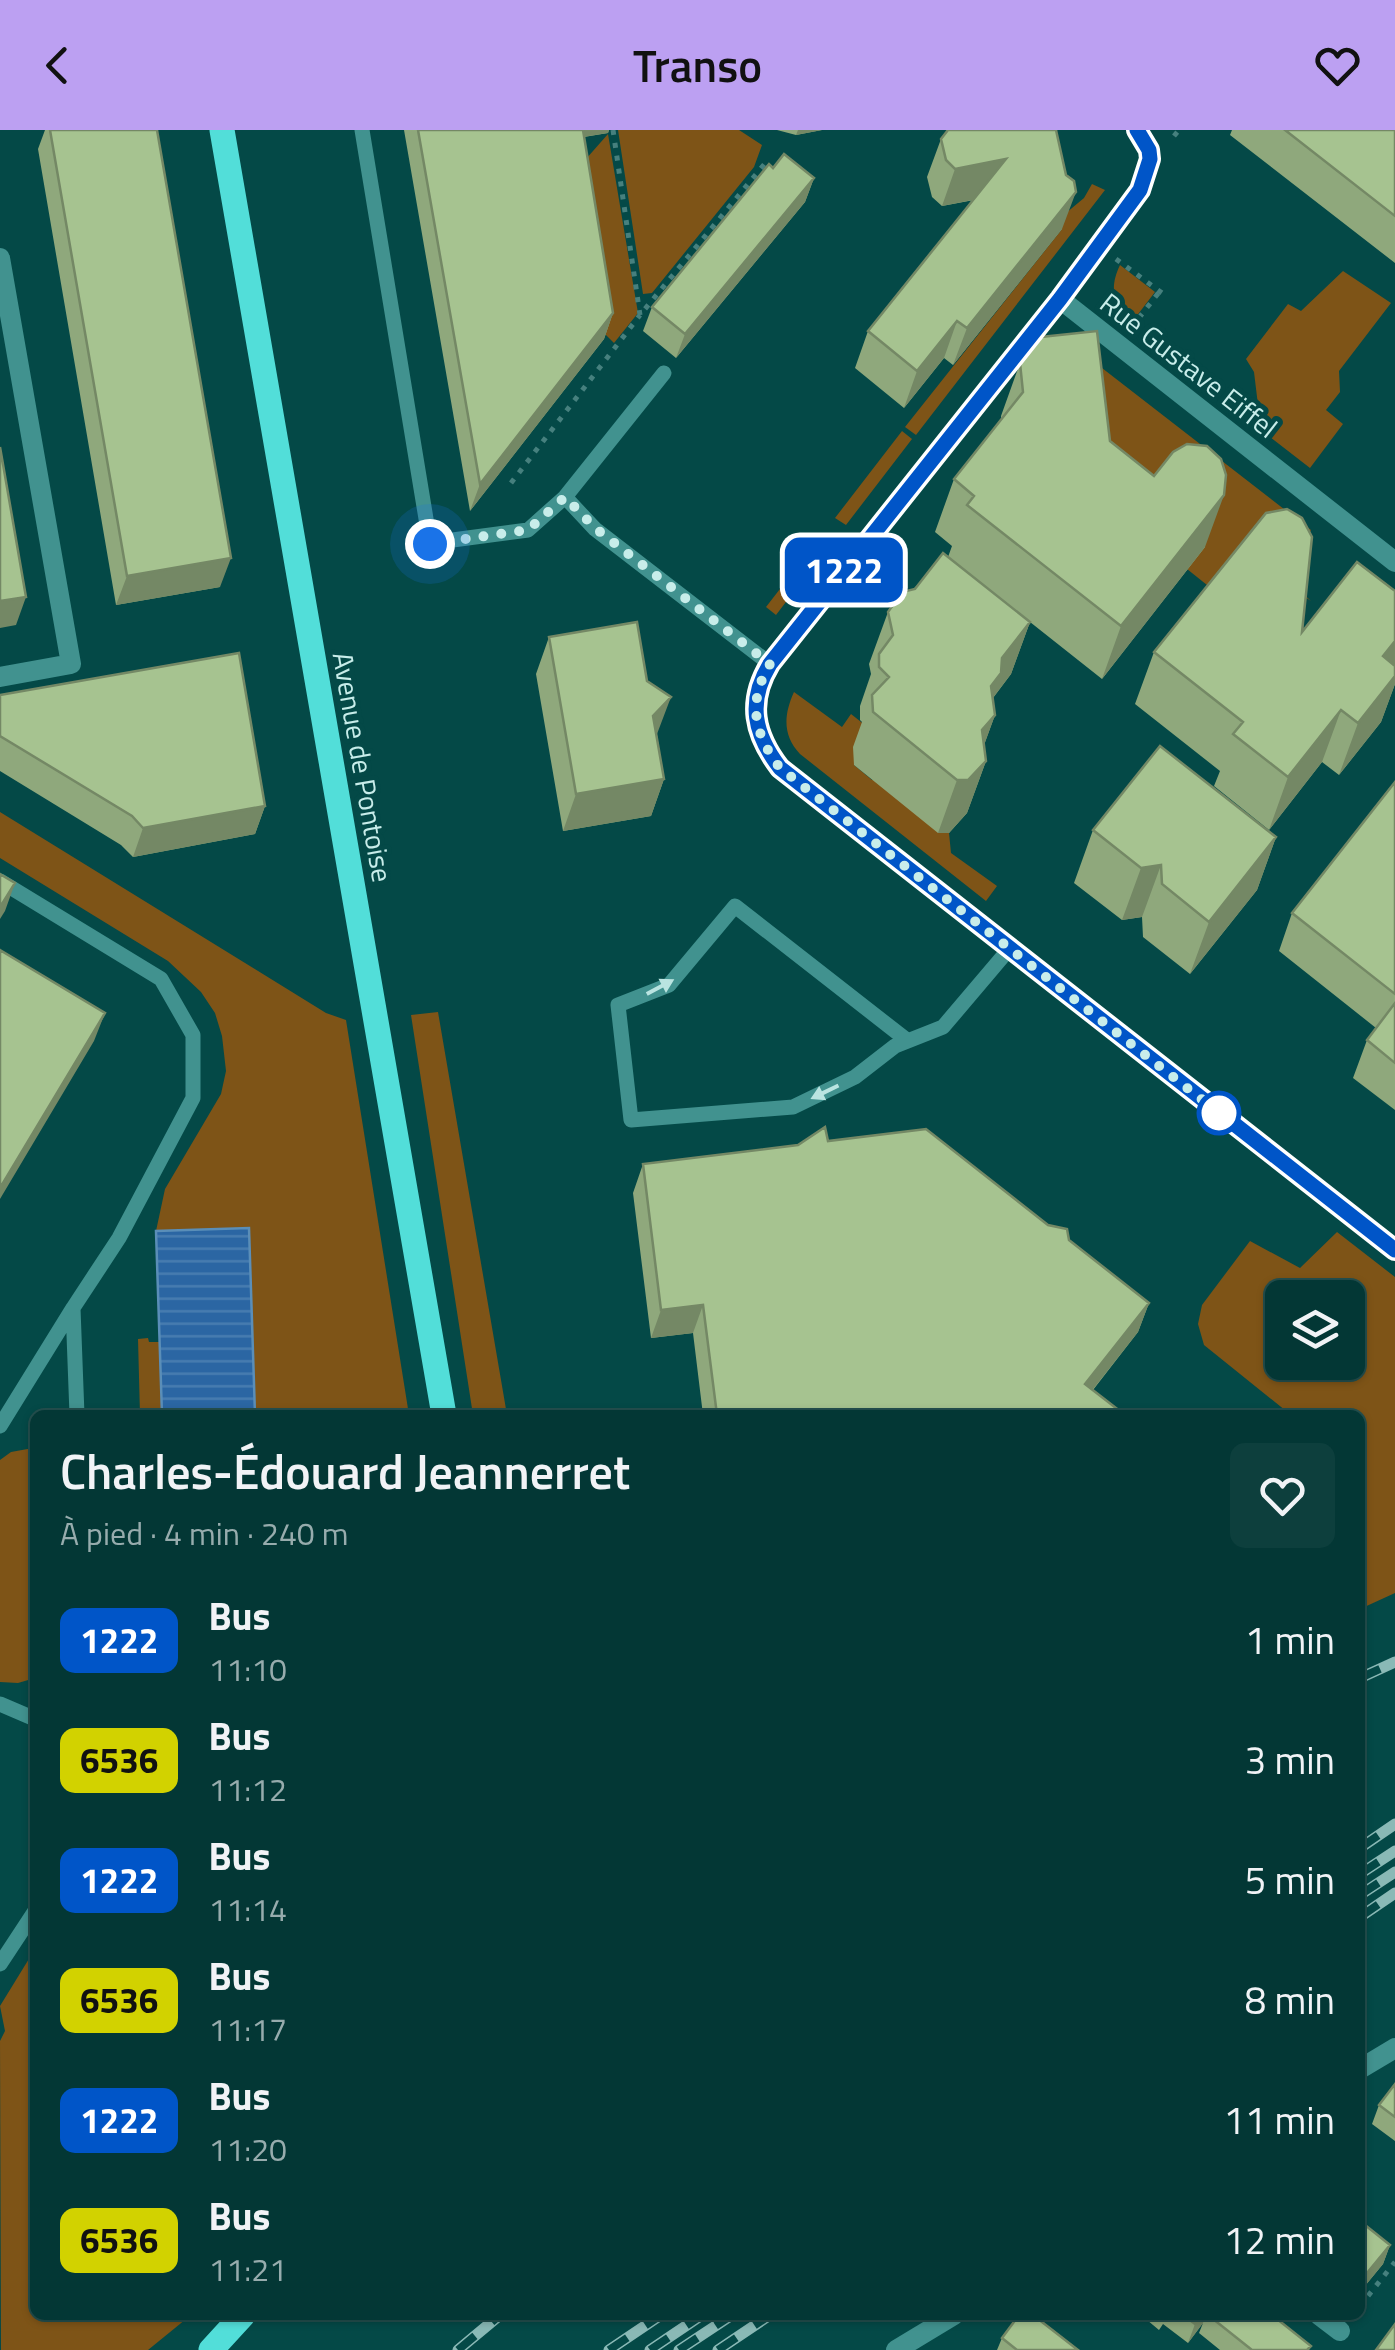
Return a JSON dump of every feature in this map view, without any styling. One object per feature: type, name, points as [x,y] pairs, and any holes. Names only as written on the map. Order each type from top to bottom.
[{"type":"main road","name":"Avenue de Pontoise","points":[[222,130],[443,1410]]},
{"type":"main road","points":[[211,2350],[238,2320]]},
{"type":"street","name":"Rue Gustave Eiffel","points":[[1137,130],[1149,150],[1146,180],[1060,299],[1395,562]]},
{"type":"street","points":[[0,258],[71,664],[0,677]]},
{"type":"street","points":[[1060,299],[770,664],[755,696],[757,730],[780,768],[1395,1250]]},
{"type":"street","points":[[1365,2066],[1395,2048]]},
{"type":"street","points":[[902,2349],[946,2320]]},
{"type":"street","points":[[1326,2320],[1340,2331]]},
{"type":"lane","points":[[362,130],[430,544],[528,530],[565,497],[664,373]]},
{"type":"lane","points":[[565,497],[595,528],[770,664]]},
{"type":"lane","points":[[0,881],[161,979],[192,1035],[192,1098],[119,1238],[0,1426]]},
{"type":"lane","points":[[908,1041],[735,906],[670,985],[618,1005],[631,1120],[793,1107],[855,1077],[895,1046],[943,1028],[1010,948]]},
{"type":"lane","points":[[73,1308],[77,1410]]},
{"type":"lane","points":[[0,1704],[30,1717]]},
{"type":"lane","points":[[0,1964],[30,1919]]},
{"type":"path","points":[[613,130],[640,315]]},
{"type":"path","points":[[511,483],[640,315],[768,161]]},
{"type":"path","points":[[1116,259],[1161,292],[1129,331]]},
{"type":"path","points":[[1365,2300],[1395,2262]]},
{"type":"shaded area","points":[[618,130],[739,130],[762,145],[754,167],[652,293],[643,294]]},
{"type":"shaded area","points":[[608,134],[638,313],[614,343],[605,334],[578,168]]},
{"type":"shaded area","points":[[1092,184],[1105,190],[916,435],[905,427],[1062,229],[1060,218],[1084,198]]},
{"type":"shaded area","points":[[1120,265],[1155,292],[1129,326],[1115,297],[1114,282]]},
{"type":"shaded area","points":[[1343,271],[1391,303],[1339,371],[1340,392],[1326,410],[1343,424],[1310,468],[1261,430],[1254,372],[1246,359],[1288,304],[1301,311]]},
{"type":"shaded area","points":[[1102,368],[1311,530],[1303,546],[1299,590],[1311,601],[1293,589],[1222,597],[1187,569],[1204,547],[1135,529],[1086,390]]},
{"type":"shaded area","points":[[902,431],[912,439],[846,525],[835,518]]},
{"type":"shaded area","points":[[821,536],[831,543],[776,615],[766,607]]},
{"type":"shaded area","points":[[794,692],[842,727],[851,714],[870,729],[854,765],[872,780],[885,780],[938,832],[949,833],[951,853],[997,886],[986,901],[800,754],[786,724]]},
{"type":"shaded area","points":[[0,812],[326,1013],[346,1020],[408,1410],[255,1410],[249,1229],[156,1231],[165,1189],[221,1094],[226,1071],[215,1013],[201,992],[168,961],[0,858]]},
{"type":"shaded area","points":[[438,1012],[506,1410],[472,1410],[411,1015]]},
{"type":"shaded area","points":[[1337,1232],[1395,1277],[1395,1593],[1365,1607],[1365,1410],[1285,1410],[1204,1345],[1198,1324],[1202,1305],[1250,1241],[1300,1268]]},
{"type":"shaded area","points":[[138,1339],[160,1342],[162,1410],[140,1410]]},
{"type":"shaded area","points":[[30,1449],[30,1679],[18,1683],[0,1682],[0,1460],[11,1452]]},
{"type":"shaded area","points":[[30,1957],[30,2320],[185,2320],[148,2350],[1,2350],[0,2041],[5,2031],[0,2006]]},
{"type":"water","points":[[249,1228],[255,1410],[162,1410],[156,1231]]},
{"type":"building","points":[[50,130],[157,130],[231,558],[127,576]]},
{"type":"building","points":[[418,130],[583,130],[613,313],[480,484]]},
{"type":"building","points":[[948,130],[1056,130],[1066,175],[1074,181],[1076,192],[967,328],[957,321],[917,371],[868,331],[1006,159],[955,169],[946,160],[941,139]]},
{"type":"building","points":[[1285,130],[1395,130],[1395,216]]},
{"type":"building","points":[[784,154],[814,178],[685,334],[652,307],[769,164],[773,168]]},
{"type":"building","points":[[1097,331],[1110,441],[1154,476],[1173,452],[1187,444],[1207,446],[1221,459],[1226,475],[1224,495],[1121,626],[967,505],[974,496],[954,479],[1023,392],[1020,363],[1041,337]]},
{"type":"building","points":[[0,447],[26,597],[0,601]]},
{"type":"building","points":[[1287,509],[1302,518],[1312,537],[1302,632],[1357,562],[1395,591],[1395,641],[1383,656],[1395,666],[1395,676],[1358,723],[1341,710],[1288,777],[1233,734],[1243,722],[1154,652],[1266,513]]},
{"type":"building","points":[[943,553],[1030,622],[1002,658],[1001,673],[991,686],[995,715],[982,730],[986,761],[968,780],[957,780],[873,712],[872,695],[889,677],[879,667],[879,654],[893,635],[888,612],[902,592],[915,589]]},
{"type":"building","points":[[637,622],[647,681],[671,697],[653,716],[664,779],[576,794],[549,637]]},
{"type":"building","points":[[239,653],[265,806],[143,828],[132,816],[0,736],[0,695]]},
{"type":"building","points":[[1160,746],[1276,837],[1209,922],[1162,884],[1161,865],[1141,868],[1093,830]]},
{"type":"building","points":[[1395,782],[1395,994],[1292,913]]},
{"type":"building","points":[[0,874],[15,883],[0,907]]},
{"type":"building","points":[[0,950],[105,1013],[0,1188]]},
{"type":"building","points":[[1395,1003],[1395,1063],[1367,1040]]},
{"type":"building","points":[[825,1127],[828,1141],[926,1129],[1048,1225],[1067,1229],[1069,1240],[1149,1303],[1085,1384],[1119,1410],[716,1410],[703,1305],[661,1310],[643,1164],[798,1145]]},
{"type":"building","points":[[1395,2084],[1395,2117],[1379,2105]]},
{"type":"building","points":[[1365,2225],[1390,2245],[1365,2272]]},
{"type":"building","points":[[1015,2320],[1039,2320],[1078,2350],[1017,2350],[1002,2338]]},
{"type":"building","points":[[1214,2320],[1278,2320],[1311,2346],[1307,2350],[1252,2350]]},
{"type":"building","points":[[1395,2324],[1395,2350],[1376,2350]]},
{"type":"railway","points":[[1365,1676],[1395,1662]]},
{"type":"railway","points":[[1365,1845],[1395,1824]]},
{"type":"railway","points":[[1365,1871],[1395,1851]]},
{"type":"railway","points":[[1365,1892],[1395,1872]]},
{"type":"railway","points":[[1365,1914],[1395,1893]]},
{"type":"railway","points":[[458,2350],[494,2320]]},
{"type":"railway","points":[[609,2350],[654,2320]]},
{"type":"railway","points":[[650,2350],[695,2320]]},
{"type":"railway","points":[[679,2350],[724,2320]]},
{"type":"railway","points":[[718,2350],[763,2320]]},
{"type":"bus line","name":"1222","points":[[1137,130],[1150,159],[1140,190],[1060,299],[770,664],[755,696],[757,730],[780,768],[1395,1250]]},
{"type":"route","points":[[430,544],[528,530],[565,497],[595,528],[770,664],[760,680],[755,712],[757,730],[780,768],[1219,1113]]}]
